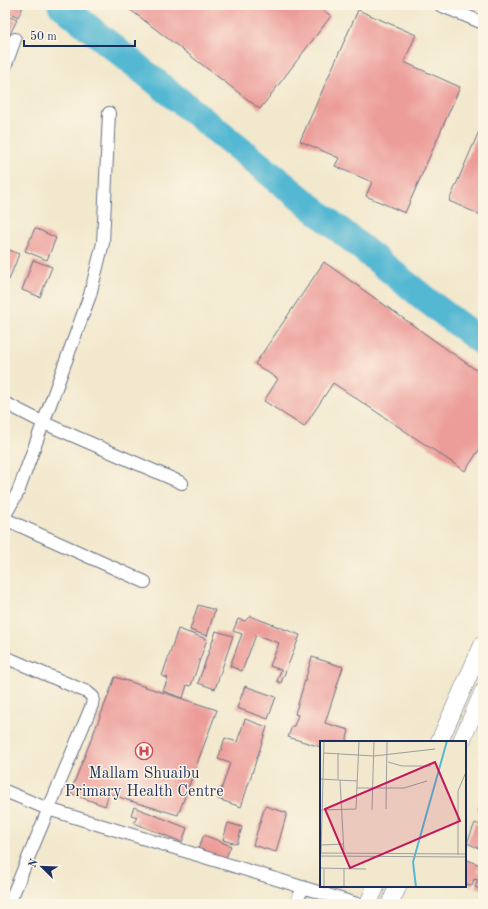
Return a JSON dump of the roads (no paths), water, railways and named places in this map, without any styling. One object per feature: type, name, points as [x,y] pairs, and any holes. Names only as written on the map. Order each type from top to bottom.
[{"type":"main road","points":[[440,741],[483,644]]},
{"type":"main road","points":[[461,741],[483,692]]},
{"type":"main road","points":[[368,904],[376,887]]},
{"type":"main road","points":[[390,904],[398,887]]},
{"type":"street","points":[[440,5],[483,23]]},
{"type":"street","points":[[5,67],[15,40]]},
{"type":"street","points":[[5,515],[18,492],[90,295],[103,243],[108,113]]},
{"type":"street","points":[[5,403],[44,423],[182,483]]},
{"type":"street","points":[[5,519],[145,582]]},
{"type":"street","points":[[5,657],[87,692],[93,698],[92,705],[9,904]]},
{"type":"street","points":[[5,791],[48,809],[357,904]]},
{"type":"street","points":[[296,904],[303,888]]},
{"type":"waterway","points":[[61,5],[429,302],[483,343]]},
{"type":"place","name":"Mallam Shuaibu Primary Health Centre","points":[[144,751]]}]
